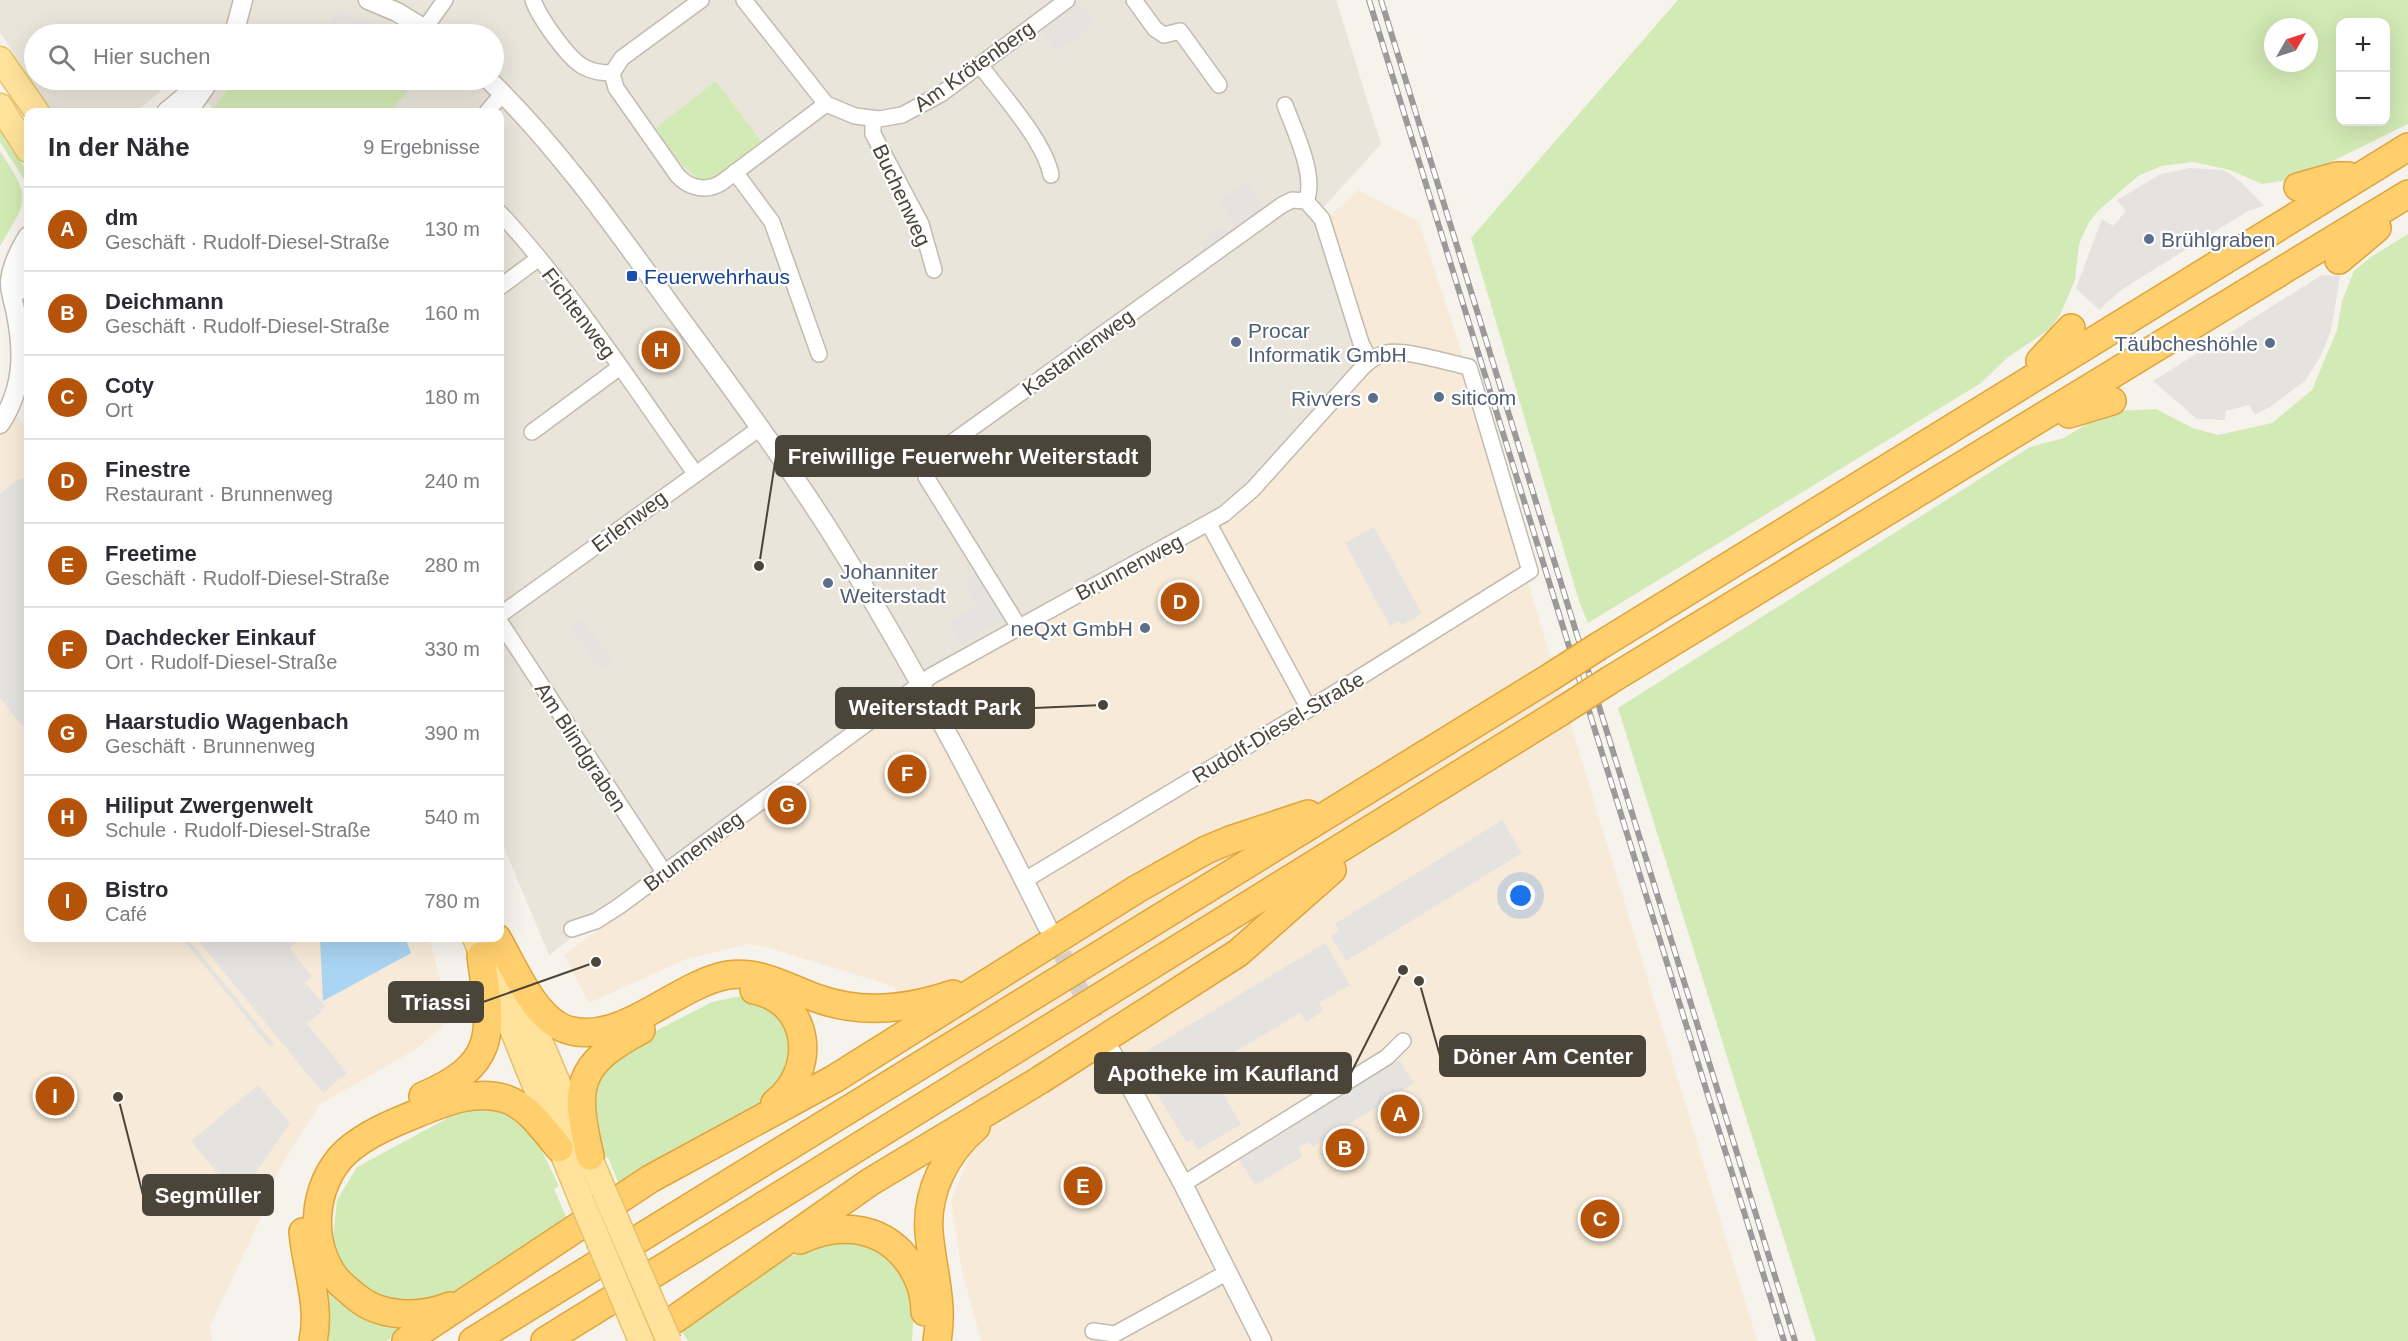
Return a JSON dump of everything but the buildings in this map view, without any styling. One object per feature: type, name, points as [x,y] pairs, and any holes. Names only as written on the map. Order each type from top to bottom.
[{"type":"highway","points":[[473,1341],[2408,147]]},
{"type":"highway","points":[[2298,187],[2337,176],[2361,176]]},
{"type":"highway","points":[[545,1341],[1392,818],[1610,680],[2408,194]]},
{"type":"highway","points":[[2339,260],[2408,203]]},
{"type":"highway","points":[[1984,408],[2048,354],[2071,328]]},
{"type":"highway","points":[[2025,429],[2112,401]]},
{"type":"highway","points":[[406,1341],[541,1249],[650,1179],[834,1079],[1137,889],[1206,850],[1354,798]]},
{"type":"highway","points":[[639,1341],[675,1319],[870,1182],[1040,1080],[1238,953],[1392,818]]},
{"type":"highway","points":[[487,942],[540,1010],[561,1027],[582,1033],[592,1033],[614,1027],[697,985],[729,975],[746,974],[762,977],[822,1000],[852,1008],[896,1008],[939,999],[1022,962]]},
{"type":"highway","points":[[313,1341],[315,1332],[313,1297],[302,1219],[307,1192],[319,1164],[337,1142],[359,1126],[453,1082],[476,1062],[487,1038],[487,942]]},
{"type":"highway","points":[[590,1156],[580,1102],[588,1073],[603,1054],[621,1041],[712,994],[730,988],[760,991],[784,1005],[792,1015],[803,1038],[804,1059],[796,1081],[782,1098],[723,1139]]},
{"type":"highway","points":[[937,1341],[940,1310],[929,1217],[937,1182],[946,1163],[964,1138],[1040,1080]]},
{"type":"highway","points":[[471,1298],[441,1310],[407,1314],[384,1312],[360,1300],[338,1281],[326,1262],[319,1241],[317,1220],[320,1197],[329,1173],[346,1152],[376,1132],[440,1104],[479,1095],[507,1100],[520,1107],[538,1123],[559,1148]]},
{"type":"highway","points":[[759,1260],[813,1234],[827,1230],[853,1229],[886,1240],[904,1256],[920,1284],[925,1307],[922,1341]]},
{"type":"main road","points":[[0,59],[34,108]]},
{"type":"main road","points":[[0,106],[24,144]]},
{"type":"main road","points":[[487,942],[559,1148],[639,1341]]},
{"type":"main road","points":[[487,942],[590,1156],[669,1341]]},
{"type":"street","points":[[237,24],[243,0]]},
{"type":"street","points":[[368,0],[392,10],[416,24]]},
{"type":"street","points":[[433,24],[445,0]]},
{"type":"street","points":[[533,0],[541,16],[577,63],[591,70],[612,73]]},
{"type":"street","points":[[701,0],[622,58],[612,73],[613,83],[684,182],[697,187],[713,187],[826,104],[744,0]]},
{"type":"street","name":"Am Krötenberg","points":[[826,104],[855,116],[873,119],[890,118],[912,110],[941,94],[1067,0]]},
{"type":"street","points":[[1134,0],[1155,29],[1164,35],[1180,31],[1219,85]]},
{"type":"street","points":[[980,65],[1040,146],[1049,164],[1051,175]]},
{"type":"street","points":[[170,108],[192,90]]},
{"type":"street","points":[[191,108],[203,90]]},
{"type":"street","points":[[500,90],[554,151],[613,226],[760,428],[832,535],[921,683],[1047,926]]},
{"type":"street","points":[[490,108],[503,93]]},
{"type":"street","points":[[1285,105],[1307,171],[1309,192],[1306,201],[1322,219],[1361,343],[1370,361]]},
{"type":"street","name":"Buchenweg","points":[[873,119],[873,134],[924,231],[934,270]]},
{"type":"street","points":[[735,172],[772,222],[819,354]]},
{"type":"street","name":"Kastanienweg","points":[[1019,627],[929,482],[925,467],[928,460],[1282,205],[1292,200],[1306,201]]},
{"type":"street","name":"Fichtenweg","points":[[504,218],[538,258],[620,367],[694,473]]},
{"type":"street","points":[[0,424],[23,387],[15,308],[10,284],[12,273],[24,245]]},
{"type":"street","name":"Fichtenweg","points":[[504,284],[538,258]]},
{"type":"street","points":[[15,308],[24,274]]},
{"type":"street","name":"Rudolf-Diesel-Straße","points":[[1025,880],[1309,709],[1530,571],[1469,367],[1400,353],[1382,354],[1370,361]]},
{"type":"street","name":"Brunnenweg","points":[[572,929],[590,924],[606,915],[921,683],[1209,524],[1245,497],[1370,361]]},
{"type":"street","name":"Fichtenweg","points":[[532,432],[620,367]]},
{"type":"street","name":"Erlenweg","points":[[504,612],[694,473],[760,428]]},
{"type":"street","points":[[1209,524],[1309,709]]},
{"type":"street","name":"Am Blindgraben","points":[[504,628],[664,872]]},
{"type":"street","points":[[1183,1185],[1387,1057],[1403,1041]]},
{"type":"street","points":[[1112,1053],[1183,1185],[1262,1341]]},
{"type":"street","points":[[1093,1331],[1115,1334],[1228,1272]]},
{"type":"shaded area","points":[[0,0],[1336,0],[1381,144],[1313,219],[1356,346],[1354,372],[1227,504],[773,786],[549,955],[504,848],[504,108],[211,108],[194,90],[504,90],[504,24],[24,24],[24,69],[0,32]]},
{"type":"shaded area","points":[[1079,2],[1094,24],[1057,52],[1042,30]]},
{"type":"shaded area","points":[[341,10],[376,24],[330,24]]},
{"type":"shaded area","points":[[37,90],[162,90],[141,108],[49,108]]},
{"type":"shaded area","name":"Brühlgraben","points":[[2190,168],[2224,170],[2241,182],[2264,206],[2248,211],[2121,290],[2099,310],[2076,288],[2102,219],[2113,226],[2126,211],[2117,200],[2161,174]]},
{"type":"shaded area","points":[[1246,182],[1264,207],[1237,227],[1219,201]]},
{"type":"shaded area","points":[[1358,190],[1419,222],[1463,356],[1393,347],[1382,350],[1373,348],[1366,342],[1326,220]]},
{"type":"shaded area","points":[[1224,225],[1231,234],[1207,252],[1200,242]]},
{"type":"shaded area","name":"Täubcheshöhle","points":[[2322,275],[2340,276],[2331,331],[2321,355],[2305,381],[2270,407],[2255,415],[2249,405],[2226,411],[2225,420],[2197,419],[2153,381]]},
{"type":"shaded area","points":[[1395,357],[1434,363],[1465,374],[1757,1341],[981,1341],[962,1271],[951,1200],[970,1156],[991,1129],[893,986],[766,947],[748,944],[686,959],[589,1003],[564,955],[726,837],[942,674],[1191,539],[1367,371],[1381,360]]},
{"type":"shaded area","points":[[0,399],[24,425],[24,942],[430,942],[447,1006],[442,1027],[416,1049],[319,1105],[275,1176],[260,1219],[210,1326],[212,1341],[0,1341]]},
{"type":"shaded area","points":[[24,477],[24,728],[0,698],[0,494],[17,480]]},
{"type":"shaded area","points":[[1374,527],[1422,614],[1402,625],[1399,621],[1390,626],[1345,543]]},
{"type":"shaded area","points":[[978,573],[1005,618],[961,645],[948,623],[977,606],[963,582]]},
{"type":"shaded area","points":[[581,619],[612,660],[601,669],[570,627]]},
{"type":"shaded area","points":[[1502,820],[1522,853],[1346,961],[1331,936],[1339,931],[1335,924]]},
{"type":"shaded area","points":[[185,942],[190,942],[274,1044],[270,1047]]},
{"type":"shaded area","points":[[199,942],[296,942],[289,948],[312,976],[305,982],[326,1007],[307,1024],[347,1073],[323,1093]]},
{"type":"shaded area","points":[[1325,943],[1350,985],[1319,1003],[1323,1011],[1306,1022],[1300,1013],[1208,1068],[1214,1078],[1221,1074],[1229,1086],[1221,1091],[1241,1124],[1198,1150],[1192,1140],[1187,1143],[1152,1086],[1162,1080],[1145,1052]]},
{"type":"shaded area","points":[[1399,1060],[1414,1083],[1313,1147],[1309,1142],[1298,1148],[1303,1156],[1256,1185],[1239,1160]]},
{"type":"shaded area","points":[[258,1085],[290,1123],[238,1198],[191,1141]]},
{"type":"green space","points":[[1678,0],[2408,0],[2408,124],[2296,179],[2262,184],[2230,170],[2193,162],[2161,166],[2138,176],[2099,210],[2089,222],[2079,244],[2075,280],[2060,315],[2050,329],[2008,357],[1981,383],[1588,623],[1579,601],[1471,238]]},
{"type":"green space","points":[[716,81],[764,145],[724,177],[710,182],[700,179],[683,165],[656,128]]},
{"type":"green space","points":[[227,90],[409,90],[393,108],[214,108]]},
{"type":"green space","points":[[0,129],[24,167],[24,178],[23,178],[0,142]]},
{"type":"green space","points":[[0,151],[17,179],[22,198],[17,218],[0,246]]},
{"type":"green space","points":[[2408,234],[2408,1341],[1816,1341],[1618,708],[2030,447],[2064,438],[2104,413],[2156,409],[2193,428],[2218,435],[2272,423],[2312,390],[2337,330],[2342,301],[2354,271],[2371,257]]},
{"type":"green space","points":[[740,996],[761,1001],[774,1008],[795,1039],[781,1089],[754,1109],[618,1182],[608,1157],[604,1159],[595,1140],[592,1080],[619,1050],[712,1002]]},
{"type":"green space","points":[[484,1109],[507,1110],[534,1135],[559,1186],[554,1189],[567,1219],[464,1290],[431,1302],[400,1306],[373,1299],[351,1279],[332,1248],[337,1200],[357,1167],[459,1112]]},
{"type":"green space","points":[[843,1241],[888,1253],[904,1274],[914,1305],[912,1341],[688,1341],[681,1330],[713,1304],[789,1257],[819,1246]]},
{"type":"green space","points":[[320,1269],[412,1325],[386,1341],[319,1341]]},
{"type":"water","points":[[320,942],[407,942],[411,953],[323,1001]]},
{"type":"tunnel","points":[[1050,930],[1109,1048]]},
{"type":"railway","points":[[1369,0],[1784,1341]]},
{"type":"railway","points":[[1381,0],[1795,1341]]},
{"type":"place","name":"Brühlgraben","points":[[2149,239]]},
{"type":"place","name":"Feuerwehrhaus","points":[[632,276]]},
{"type":"place","name":"Procar Informatik GmbH","points":[[1236,342]]},
{"type":"place","name":"Täubcheshöhle","points":[[2270,343]]},
{"type":"place","name":"Hiliput Zwergenwelt","points":[[661,350]]},
{"type":"place","name":"siticom","points":[[1439,397]]},
{"type":"place","name":"Rivvers","points":[[1373,398]]},
{"type":"place","name":"Freiwillige Feuerwehr Weiterstadt","points":[[759,566]]},
{"type":"place","name":"Johanniter Weiterstadt","points":[[828,583]]},
{"type":"place","name":"Finestre","points":[[1180,602]]},
{"type":"place","name":"neQxt GmbH","points":[[1145,628]]},
{"type":"place","name":"Weiterstadt Park","points":[[1103,705]]},
{"type":"place","name":"Dachdecker Einkauf","points":[[907,774]]},
{"type":"place","name":"Haarstudio Wagenbach","points":[[787,805]]},
{"type":"place","name":"Triassi","points":[[596,962]]},
{"type":"place","name":"Apotheke im Kaufland","points":[[1403,970]]},
{"type":"place","name":"Döner Am Center","points":[[1419,981]]},
{"type":"place","name":"Bistro","points":[[55,1096]]},
{"type":"place","name":"Segmüller","points":[[118,1097]]},
{"type":"place","name":"dm","points":[[1400,1114]]},
{"type":"place","name":"Deichmann","points":[[1345,1148]]},
{"type":"place","name":"Freetime","points":[[1083,1186]]},
{"type":"place","name":"Coty","points":[[1600,1219]]}]
